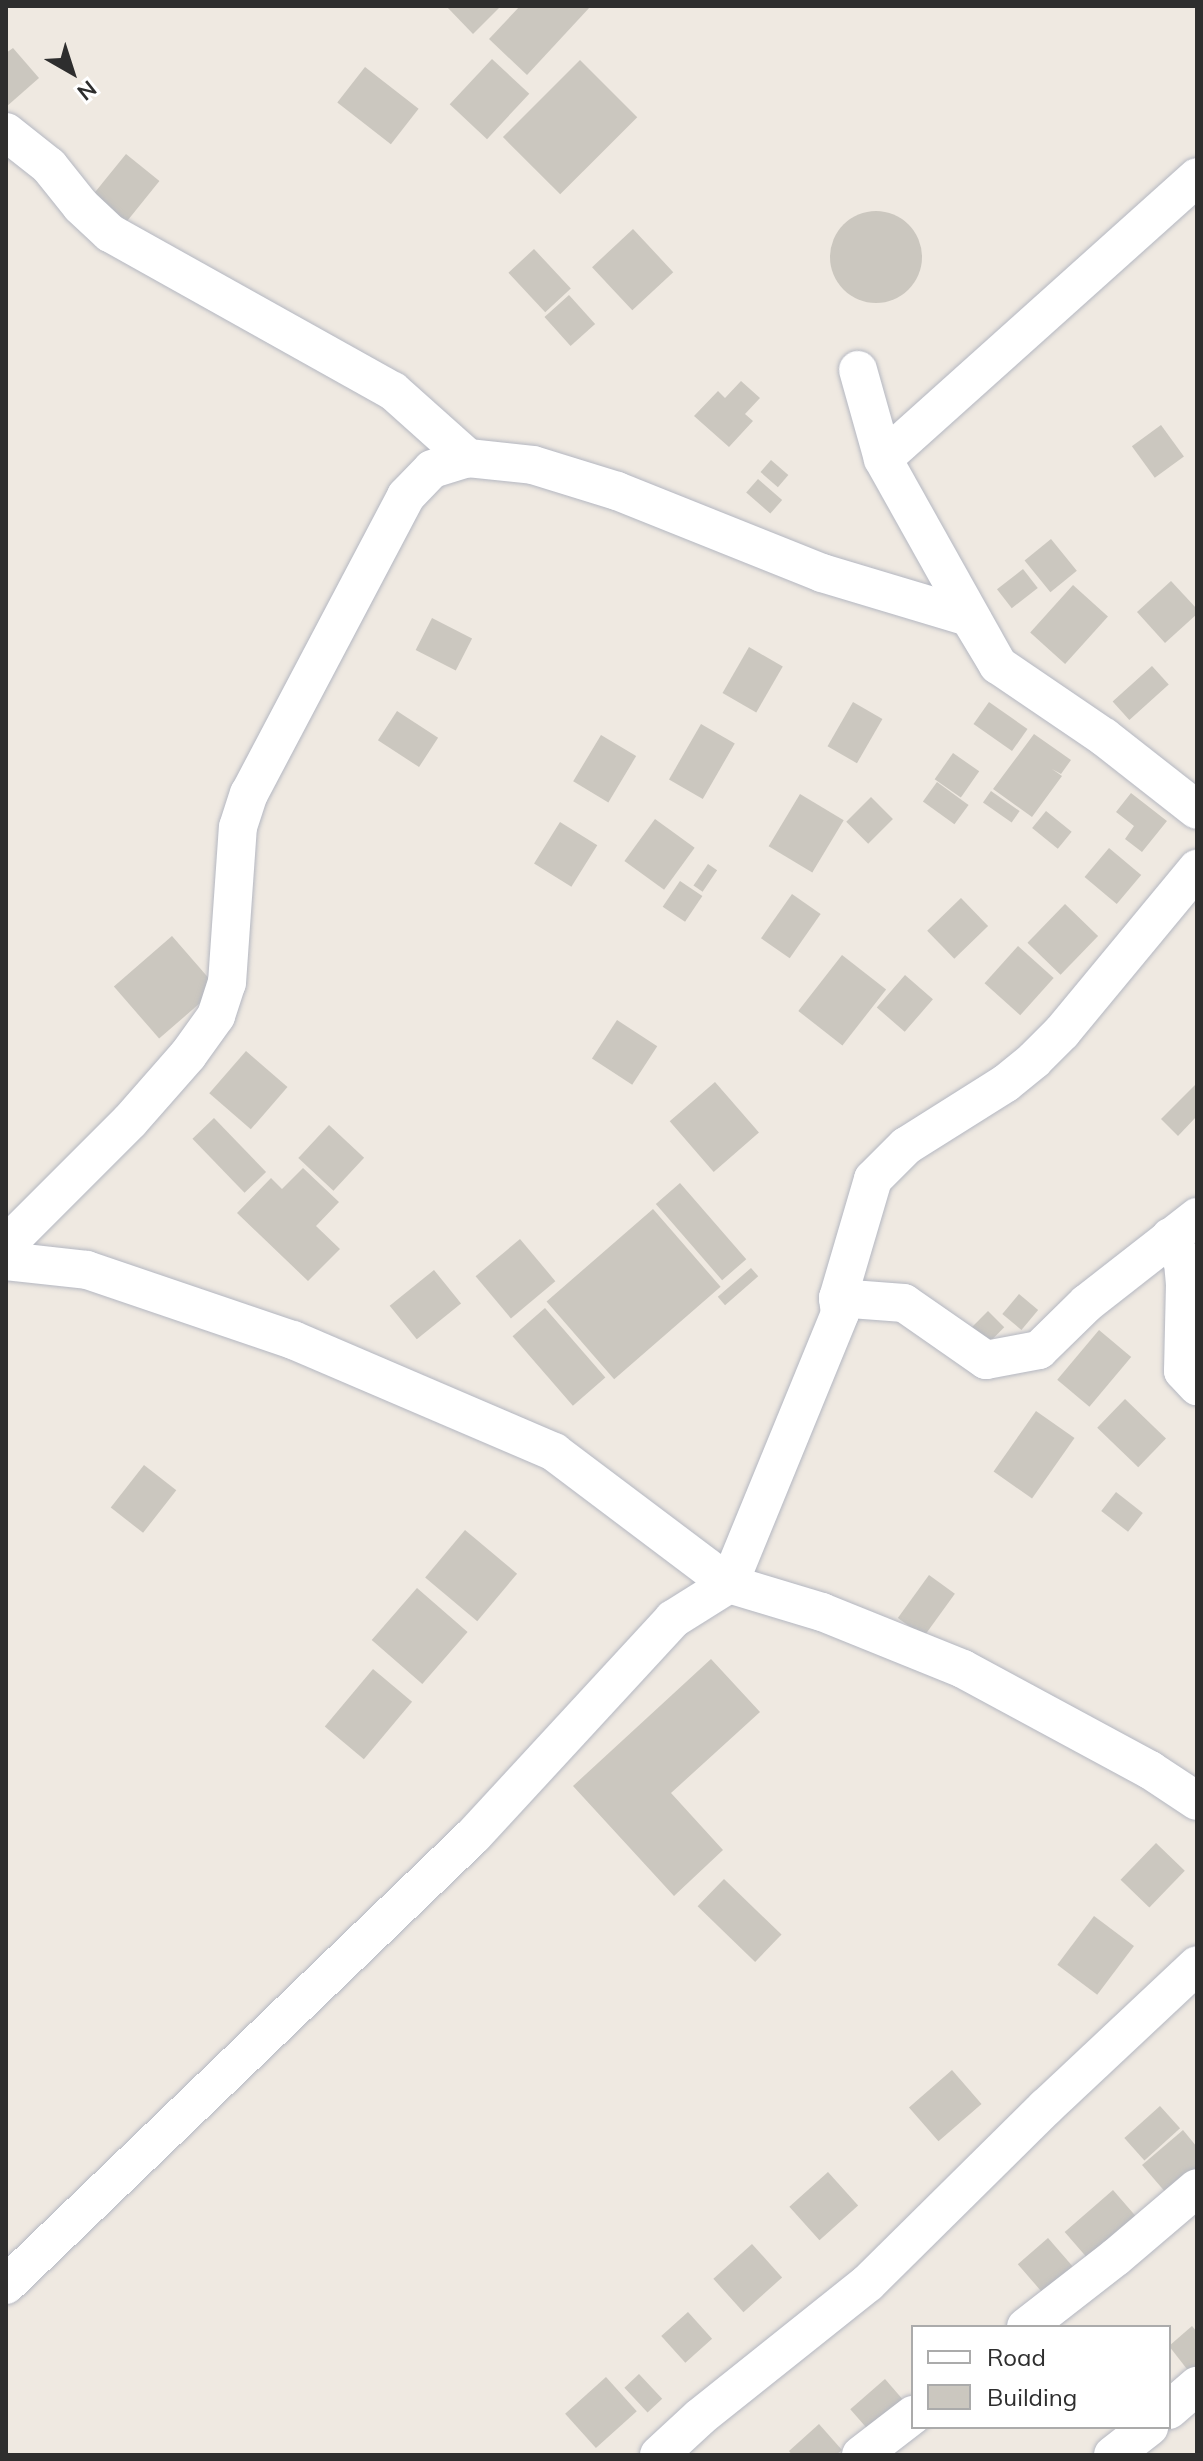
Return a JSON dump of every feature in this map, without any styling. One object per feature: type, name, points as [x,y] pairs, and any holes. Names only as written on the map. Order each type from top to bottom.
[{"type":"street","points":[[6,132],[49,166],[81,206],[110,233],[393,391],[468,458]]},
{"type":"street","points":[[883,459],[1197,177]]},
{"type":"street","points":[[858,370],[883,459],[998,665]]},
{"type":"street","points":[[6,1245],[130,1121],[188,1055],[216,1016],[227,983],[238,827],[249,794],[406,496],[432,469],[468,458],[533,465],[617,491],[822,573],[969,617],[998,665],[1104,737],[1197,810]]},
{"type":"street","points":[[6,2285],[474,1835],[673,1619],[729,1584],[840,1313],[838,1298],[873,1179],[906,1146],[1006,1083],[1034,1060],[1062,1032],[1197,869]]},
{"type":"street","points":[[838,1298],[904,1303],[986,1360],[1039,1350],[1087,1303],[1184,1227]]},
{"type":"street","points":[[1184,1227],[1183,1371],[1197,1386]]},
{"type":"street","points":[[6,1261],[87,1270],[293,1340],[554,1452],[729,1584],[822,1612],[963,1669],[1150,1770],[1197,1801]]},
{"type":"street","points":[[659,2455],[700,2417],[868,2283],[1046,2107],[1197,1965]]},
{"type":"street","points":[[1029,2325],[1116,2257],[1197,2188]]},
{"type":"street","points":[[1171,2408],[1197,2386]]},
{"type":"street","points":[[861,2455],[911,2417]]},
{"type":"street","points":[[1113,2455],[1146,2429]]},
{"type":"building","points":[[446,6],[501,6],[473,34]]},
{"type":"building","points":[[520,6],[590,7],[527,75],[489,39]]},
{"type":"building","points":[[13,48],[39,78],[6,107],[6,53]]},
{"type":"building","points":[[492,59],[529,94],[487,139],[450,104]]},
{"type":"building","points":[[580,60],[637,117],[560,194],[503,137]]},
{"type":"building","points":[[365,67],[419,109],[391,144],[337,102]]},
{"type":"building","points":[[126,154],[159,181],[123,226],[89,199]]},
{"type":"building","points":[[876,211],[902,219],[914,231],[922,257],[914,283],[902,295],[876,303],[850,295],[838,283],[830,257],[838,231],[850,219]]},
{"type":"building","points":[[633,229],[673,272],[632,310],[592,267]]},
{"type":"building","points":[[534,249],[571,288],[545,312],[508,273]]},
{"type":"building","points":[[569,295],[595,324],[571,346],[544,317]]},
{"type":"building","points":[[741,381],[760,398],[745,414],[753,421],[729,447],[694,416],[718,391],[725,398]]},
{"type":"building","points":[[1161,425],[1184,457],[1155,478],[1132,446]]},
{"type":"building","points":[[771,460],[788,475],[778,487],[761,472]]},
{"type":"building","points":[[758,479],[782,500],[770,514],[746,493]]},
{"type":"building","points":[[1051,539],[1077,571],[1050,592],[1025,560]]},
{"type":"building","points":[[1023,569],[1038,588],[1012,608],[997,589]]},
{"type":"building","points":[[1171,581],[1197,609],[1197,614],[1165,643],[1137,612]]},
{"type":"building","points":[[1073,585],[1108,616],[1065,664],[1030,633]]},
{"type":"building","points":[[432,618],[472,638],[456,671],[416,650]]},
{"type":"building","points":[[749,647],[783,666],[756,712],[722,693]]},
{"type":"building","points":[[1152,666],[1169,685],[1129,720],[1113,701]]},
{"type":"building","points":[[853,702],[882,719],[857,763],[828,746]]},
{"type":"building","points":[[989,702],[1028,729],[1012,751],[974,724]]},
{"type":"building","points":[[397,711],[438,738],[419,767],[378,740]]},
{"type":"building","points":[[701,724],[735,744],[703,799],[669,779]]},
{"type":"building","points":[[1034,734],[1071,760],[1061,774],[1052,769],[1062,776],[1032,817],[993,789]]},
{"type":"building","points":[[601,735],[636,756],[608,802],[573,781]]},
{"type":"building","points":[[953,753],[979,771],[961,798],[935,779]]},
{"type":"building","points":[[937,782],[969,805],[954,824],[923,801]]},
{"type":"building","points":[[991,791],[1020,811],[1012,823],[983,802]]},
{"type":"building","points":[[1131,793],[1167,821],[1142,852],[1125,839],[1134,826],[1116,812]]},
{"type":"building","points":[[800,794],[844,820],[812,873],[769,846]]},
{"type":"building","points":[[871,797],[893,819],[868,844],[846,822]]},
{"type":"building","points":[[1046,811],[1072,832],[1058,849],[1032,828]]},
{"type":"building","points":[[655,819],[695,848],[664,890],[624,861]]},
{"type":"building","points":[[560,822],[597,845],[571,887],[534,864]]},
{"type":"building","points":[[1109,848],[1141,875],[1117,904],[1085,877]]},
{"type":"building","points":[[708,864],[717,870],[703,892],[693,886]]},
{"type":"building","points":[[680,881],[702,896],[685,922],[663,907]]},
{"type":"building","points":[[792,894],[821,914],[790,958],[761,938]]},
{"type":"building","points":[[961,898],[988,926],[954,959],[927,931]]},
{"type":"building","points":[[1065,904],[1098,936],[1061,975],[1027,943]]},
{"type":"building","points":[[172,936],[217,988],[159,1039],[114,987]]},
{"type":"building","points":[[1018,946],[1054,978],[1020,1015],[985,983]]},
{"type":"building","points":[[842,955],[886,989],[842,1045],[798,1011]]},
{"type":"building","points":[[905,975],[933,999],[905,1032],[877,1007]]},
{"type":"building","points":[[617,1020],[657,1046],[632,1085],[592,1059]]},
{"type":"building","points":[[246,1051],[288,1087],[251,1129],[209,1093]]},
{"type":"building","points":[[715,1082],[759,1133],[714,1172],[670,1121]]},
{"type":"building","points":[[1197,1083],[1197,1116],[1178,1136],[1161,1119]]},
{"type":"building","points":[[214,1118],[266,1172],[245,1193],[192,1139]]},
{"type":"building","points":[[329,1125],[364,1158],[333,1191],[298,1158]]},
{"type":"building","points":[[303,1168],[339,1202],[316,1226],[340,1249],[308,1281],[237,1213],[271,1178],[282,1189]]},
{"type":"building","points":[[680,1183],[746,1259],[722,1280],[656,1204]]},
{"type":"building","points":[[653,1209],[721,1287],[614,1379],[547,1302]]},
{"type":"building","points":[[520,1239],[555,1281],[511,1318],[476,1276]]},
{"type":"building","points":[[751,1268],[758,1276],[725,1305],[718,1297]]},
{"type":"building","points":[[434,1270],[461,1303],[417,1339],[390,1306]]},
{"type":"building","points":[[1019,1294],[1038,1310],[1021,1330],[1002,1314]]},
{"type":"building","points":[[545,1308],[605,1377],[573,1406],[513,1336]]},
{"type":"building","points":[[988,1311],[1004,1327],[987,1345],[970,1329]]},
{"type":"building","points":[[1099,1330],[1131,1357],[1089,1407],[1057,1380]]},
{"type":"building","points":[[1125,1399],[1166,1439],[1138,1467],[1097,1428]]},
{"type":"building","points":[[1036,1411],[1075,1438],[1032,1499],[994,1472]]},
{"type":"building","points":[[144,1465],[176,1490],[143,1533],[111,1508]]},
{"type":"building","points":[[1116,1492],[1143,1513],[1128,1532],[1101,1511]]},
{"type":"building","points":[[465,1530],[517,1574],[477,1621],[425,1577]]},
{"type":"building","points":[[929,1575],[955,1594],[924,1637],[898,1618]]},
{"type":"building","points":[[417,1588],[468,1632],[422,1684],[372,1640]]},
{"type":"building","points":[[711,1659],[760,1712],[671,1793],[723,1850],[674,1896],[573,1786]]},
{"type":"building","points":[[373,1669],[412,1702],[364,1759],[325,1726]]},
{"type":"building","points":[[1156,1843],[1185,1871],[1149,1907],[1121,1880]]},
{"type":"building","points":[[724,1879],[782,1935],[755,1962],[698,1906]]},
{"type":"building","points":[[1094,1916],[1134,1946],[1097,1995],[1057,1965]]},
{"type":"building","points":[[952,2070],[982,2104],[939,2141],[909,2107]]},
{"type":"building","points":[[1160,2106],[1180,2128],[1144,2160],[1124,2138]]},
{"type":"building","points":[[1183,2130],[1197,2147],[1197,2180],[1173,2201],[1142,2165]]},
{"type":"building","points":[[828,2172],[858,2205],[819,2240],[789,2207]]},
{"type":"building","points":[[1113,2190],[1143,2224],[1094,2266],[1065,2232]]},
{"type":"building","points":[[1048,2238],[1076,2270],[1046,2297],[1018,2264]]},
{"type":"building","points":[[752,2244],[782,2277],[743,2312],[713,2279]]},
{"type":"building","points":[[688,2312],[712,2339],[685,2363],[661,2336]]},
{"type":"building","points":[[1192,2326],[1197,2332],[1197,2367],[1190,2373],[1171,2344]]},
{"type":"building","points":[[639,2374],[662,2399],[648,2413],[624,2388]]},
{"type":"building","points":[[606,2377],[637,2411],[596,2448],[565,2414]]},
{"type":"building","points":[[885,2379],[909,2407],[875,2437],[850,2409]]},
{"type":"building","points":[[819,2424],[842,2450],[836,2455],[792,2455],[789,2451]]}]
